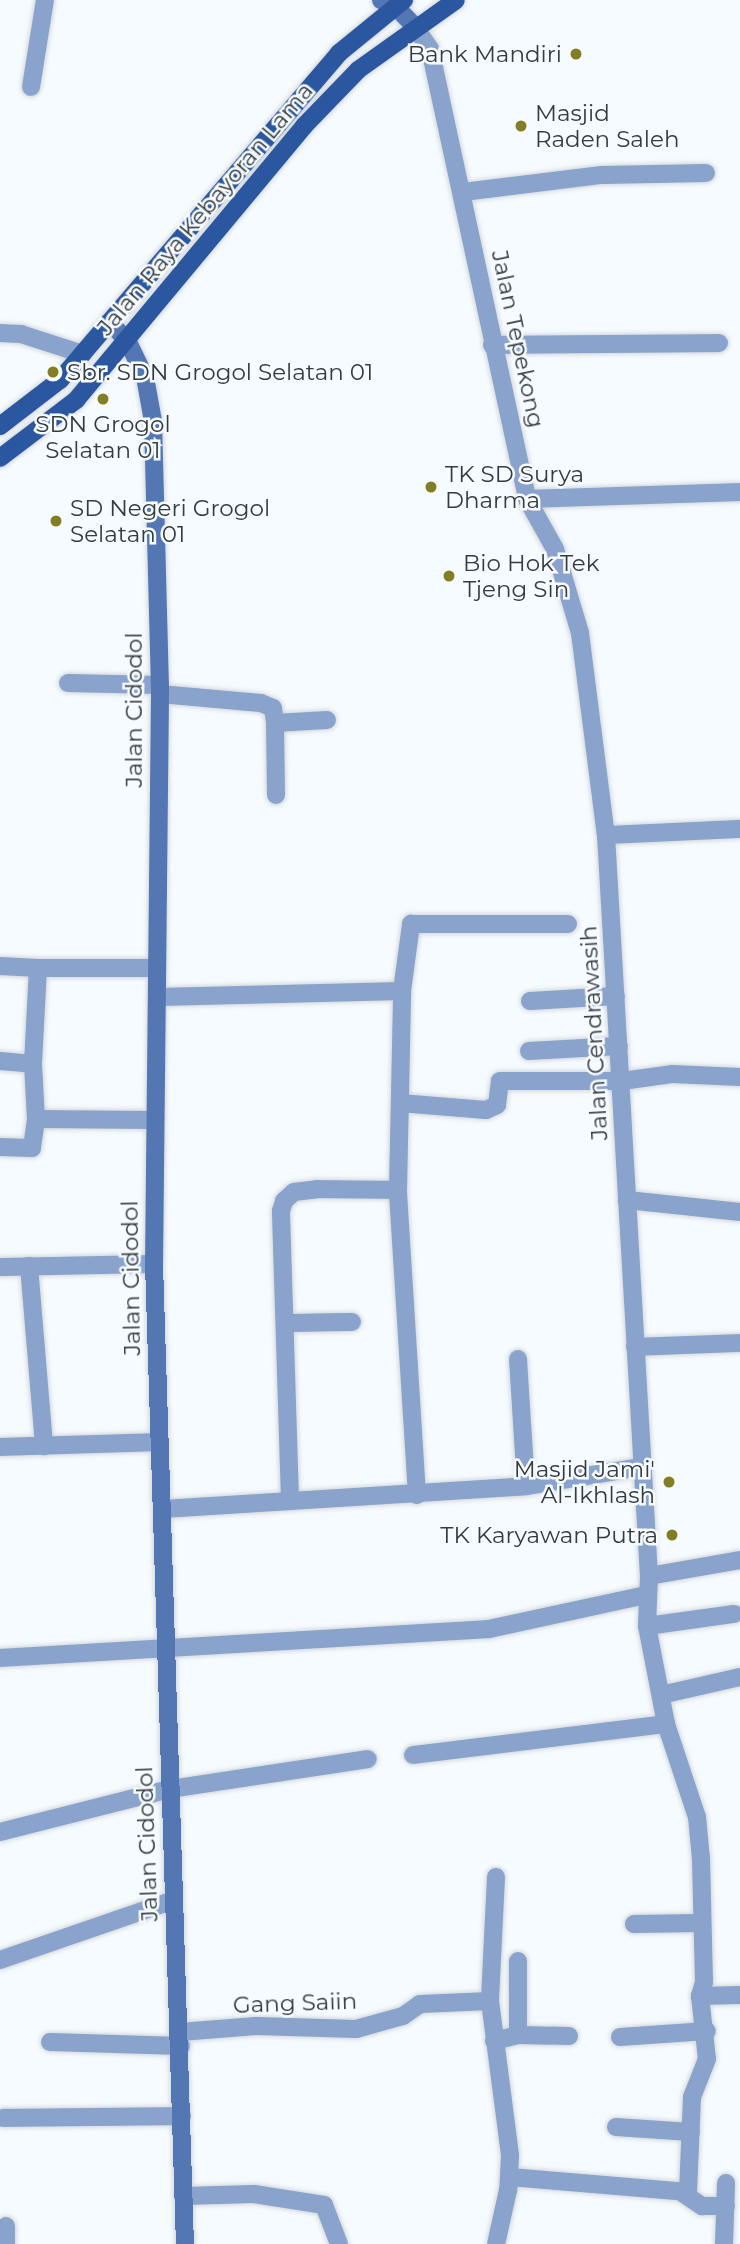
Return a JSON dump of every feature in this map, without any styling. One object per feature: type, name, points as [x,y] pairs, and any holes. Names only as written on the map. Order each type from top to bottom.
[{"type":"main road","name":"Jalan Raya Kebayoran Lama","points":[[0,458],[76,400],[304,126],[358,70],[415,26],[456,0]]},
{"type":"main road","name":"Jalan Raya Kebayoran Lama","points":[[0,426],[43,394],[83,354],[338,53],[393,2]]},
{"type":"street","points":[[31,87],[45,0]]},
{"type":"street","points":[[393,2],[415,26]]},
{"type":"street","name":"Jalan Tepekong","points":[[415,26],[430,49],[463,192],[492,345],[527,499]]},
{"type":"street","points":[[463,192],[602,175],[706,173]]},
{"type":"street","name":"Jalan Cidodol","points":[[109,322],[127,340],[145,377],[153,421],[160,689],[156,968],[159,997],[154,1120],[153,1264],[163,1509],[171,1903],[180,2039],[185,2244]]},
{"type":"street","points":[[0,333],[21,334],[83,354]]},
{"type":"street","points":[[492,345],[719,343]]},
{"type":"street","points":[[527,499],[740,492]]},
{"type":"street","name":"Jalan Cendrawasih","points":[[527,499],[555,549],[580,633],[606,835],[649,1576],[646,1595],[647,1626],[666,1724],[697,1817],[704,1982],[700,1996],[707,2031],[707,2059],[694,2083],[688,2192],[684,2194]]},
{"type":"street","points":[[68,683],[160,689],[261,703],[272,708],[275,723],[276,795]]},
{"type":"street","points":[[275,723],[327,720]]},
{"type":"street","points":[[606,835],[740,829]]},
{"type":"street","points":[[417,1495],[398,1190],[402,991],[411,924],[568,924]]},
{"type":"street","points":[[0,966],[156,968]]},
{"type":"street","points":[[0,1147],[32,1148],[36,1119],[33,1064],[38,968]]},
{"type":"street","points":[[159,997],[402,991]]},
{"type":"street","points":[[530,1001],[616,996]]},
{"type":"street","points":[[529,1051],[620,1046]]},
{"type":"street","points":[[0,1061],[33,1064]]},
{"type":"street","points":[[400,1103],[486,1110],[497,1105],[500,1081],[622,1081],[672,1074],[740,1077]]},
{"type":"street","points":[[36,1119],[154,1120]]},
{"type":"street","points":[[290,1500],[281,1211],[288,1196],[317,1189],[398,1190]]},
{"type":"street","points":[[627,1200],[740,1212]]},
{"type":"street","points":[[0,1267],[153,1264]]},
{"type":"street","points":[[29,1266],[44,1446]]},
{"type":"street","points":[[285,1324],[352,1321]]},
{"type":"street","points":[[635,1347],[740,1343]]},
{"type":"street","points":[[518,1359],[526,1486]]},
{"type":"street","points":[[0,1447],[160,1442]]},
{"type":"street","points":[[163,1509],[526,1486],[641,1467]]},
{"type":"street","points":[[649,1576],[740,1560]]},
{"type":"street","points":[[0,1658],[166,1645],[489,1629],[646,1595]]},
{"type":"street","points":[[647,1626],[734,1614]]},
{"type":"street","points":[[661,1695],[740,1677]]},
{"type":"street","points":[[413,1755],[666,1724]]},
{"type":"street","points":[[0,1832],[170,1789],[368,1759]]},
{"type":"street","points":[[496,1877],[490,2001],[510,2177],[496,2244]]},
{"type":"street","points":[[0,1959],[171,1903]]},
{"type":"street","points":[[634,1924],[700,1923]]},
{"type":"street","points":[[518,1961],[518,2035]]},
{"type":"street","points":[[700,1996],[740,1995]]},
{"type":"street","name":"Gang Saiin","points":[[50,2042],[180,2039],[256,2026],[356,2029],[403,2016],[420,2004],[490,2001]]},
{"type":"street","points":[[620,2038],[707,2031]]},
{"type":"street","points":[[494,2041],[518,2035],[569,2036]]},
{"type":"street","points":[[3,2118],[182,2116]]},
{"type":"street","points":[[616,2127],[691,2132]]},
{"type":"street","points":[[510,2177],[613,2183],[684,2194],[702,2206],[726,2206]]},
{"type":"street","points":[[724,2244],[726,2183]]},
{"type":"street","points":[[183,2196],[254,2194],[324,2205],[339,2244]]},
{"type":"place","name":"Bank Mandiri","points":[[576,54]]},
{"type":"place","name":"Masjid Raden Saleh","points":[[521,126]]},
{"type":"place","name":"Sbr. SDN Grogol Selatan 01","points":[[53,372]]},
{"type":"place","name":"SDN Grogol Selatan 01","points":[[103,399]]},
{"type":"place","name":"TK SD Surya Dharma","points":[[431,487]]},
{"type":"place","name":"SD Negeri Grogol Selatan 01","points":[[56,521]]},
{"type":"place","name":"Bio Hok Tek Tjeng Sin","points":[[449,576]]},
{"type":"place","name":"Masjid Jami' Al-Ikhlash","points":[[669,1482]]},
{"type":"place","name":"TK Karyawan Putra","points":[[672,1535]]}]
